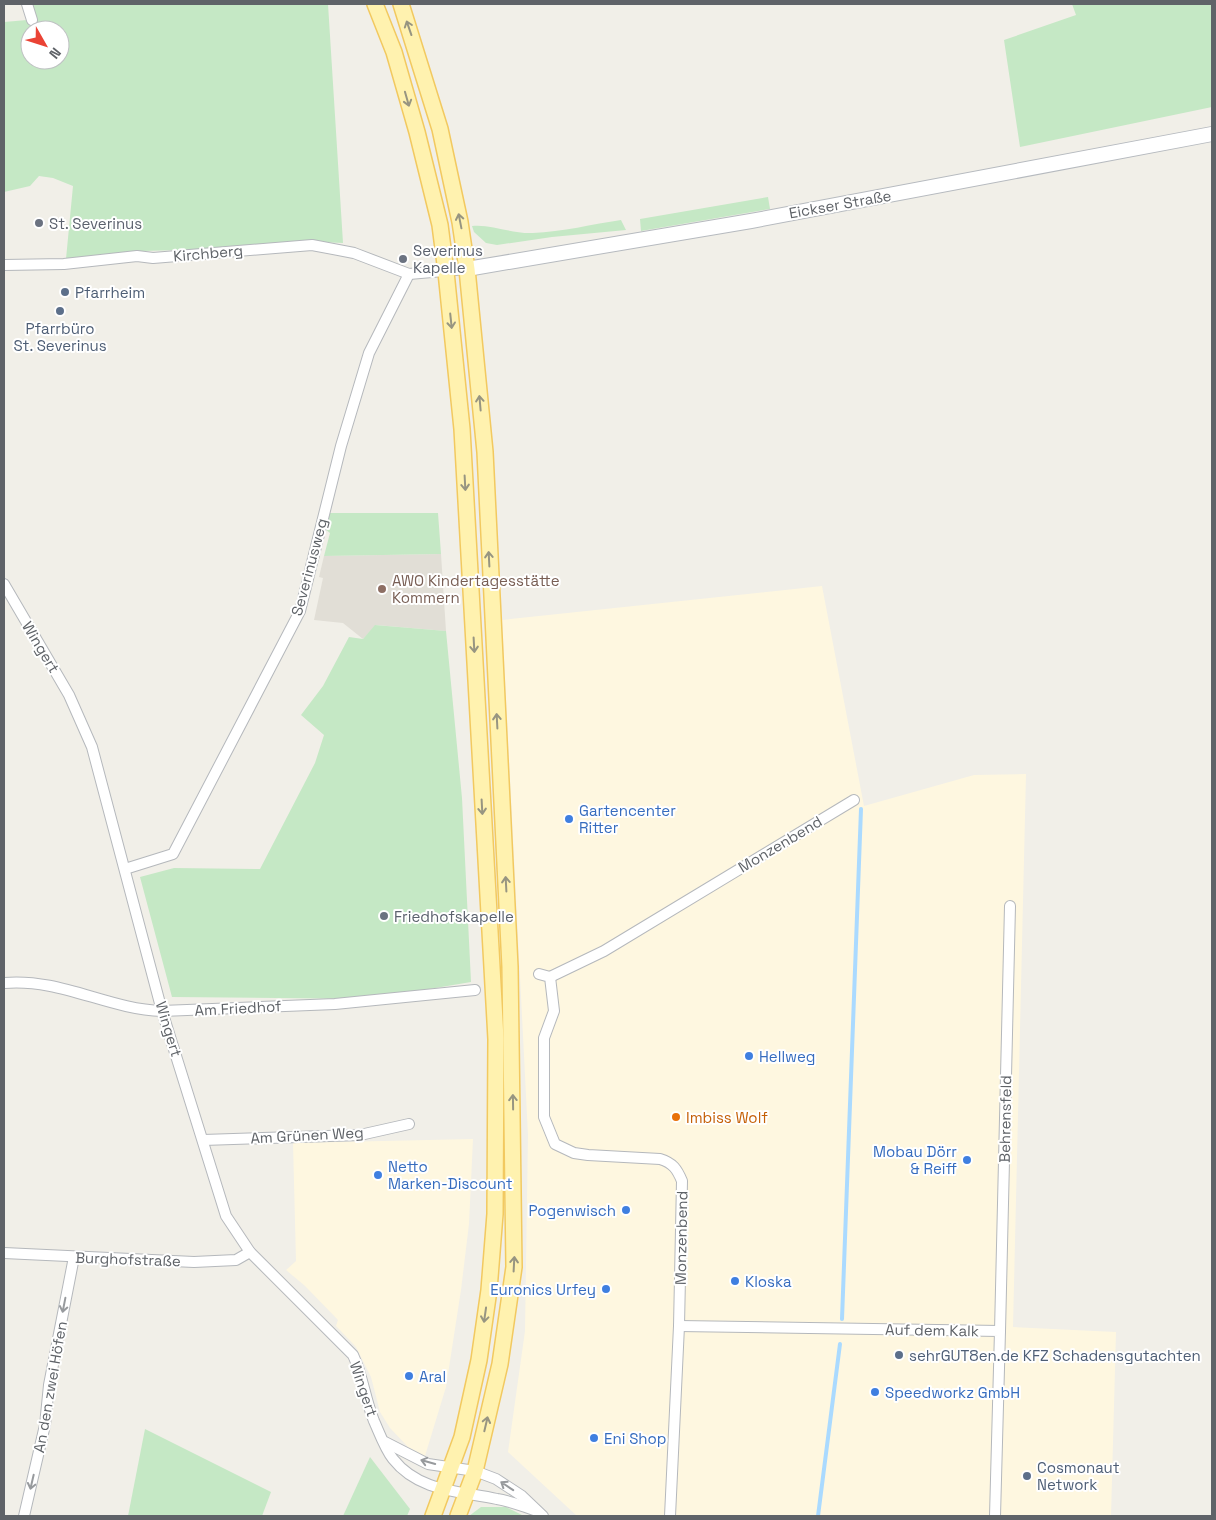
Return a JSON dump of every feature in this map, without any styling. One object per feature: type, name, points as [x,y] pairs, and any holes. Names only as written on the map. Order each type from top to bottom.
[{"type":"main road","points":[[375,4],[394,52],[417,132],[440,225],[446,272],[462,429],[496,1039],[495,1214],[489,1290],[479,1360],[462,1436],[433,1516]]},
{"type":"main road","points":[[400,4],[422,65],[440,128],[468,269],[485,452],[510,967],[514,1154],[514,1267],[500,1364],[474,1471],[458,1516]]},
{"type":"street","points":[[27,4],[32,20]]},
{"type":"street","name":"Eickser Straße","points":[[468,269],[751,221],[1212,134]]},
{"type":"street","name":"Kirchberg","points":[[4,266],[64,264],[137,256],[153,258],[312,246],[354,253],[409,274]]},
{"type":"street","points":[[409,274],[468,269]]},
{"type":"street","name":"Severinusweg","points":[[125,869],[173,854],[300,611],[341,446],[369,353],[409,274]]},
{"type":"street","name":"Wingert","points":[[4,584],[69,695],[92,746],[162,1011],[226,1216],[250,1252],[353,1355],[361,1372],[374,1420],[392,1458],[416,1480],[444,1490],[466,1494]]},
{"type":"street","name":"Monzenbend","points":[[670,1516],[679,1326],[682,1181],[677,1169],[670,1162],[660,1159],[574,1153],[555,1144],[548,1132],[544,1117],[544,1038],[554,1011],[550,977],[604,951],[854,800]]},
{"type":"street","name":"Behrensfeld","points":[[1000,1332],[1010,906]]},
{"type":"street","points":[[539,974],[550,977]]},
{"type":"street","name":"Am Friedhof","points":[[4,983],[25,981],[64,987],[104,1001],[146,1011],[335,1004],[476,990]]},
{"type":"street","name":"Am Grünen Weg","points":[[203,1140],[360,1135],[409,1124]]},
{"type":"street","name":"Burghofstraße","points":[[4,1252],[194,1262],[236,1260],[250,1252]]},
{"type":"street","name":"An den zwei Höfen","points":[[24,1516],[45,1425],[48,1385],[74,1257]]},
{"type":"street","name":"Auf dem Kalk","points":[[679,1326],[1000,1332],[995,1516]]},
{"type":"street","points":[[385,1442],[428,1464],[474,1471],[496,1479],[522,1496],[534,1510],[543,1516]]},
{"type":"street","points":[[466,1494],[498,1499],[534,1510]]},
{"type":"shaded area","name":"AWO Kindertagesstätte Kommern","points":[[441,554],[446,631],[376,625],[363,639],[343,623],[314,620],[323,578],[319,577],[324,556]]},
{"type":"shaded area","points":[[822,586],[864,806],[974,775],[1026,774],[1013,1327],[1116,1332],[1111,1516],[577,1516],[508,1452],[525,1331],[528,1135],[502,620]]},
{"type":"shaded area","points":[[473,1139],[469,1224],[461,1290],[446,1387],[425,1456],[408,1447],[390,1428],[380,1412],[371,1377],[356,1347],[336,1326],[338,1320],[305,1286],[286,1270],[296,1261],[293,1143]]},
{"type":"green space","points":[[31,4],[328,4],[343,243],[298,241],[221,249],[142,251],[66,259],[73,186],[53,178],[39,176],[30,186],[4,192],[4,22],[20,21],[20,70],[70,70],[70,20],[27,20]]},
{"type":"green space","points":[[1072,4],[1212,4],[1212,107],[1020,147],[1004,40],[1076,15]]},
{"type":"green space","points":[[768,197],[770,209],[641,231],[640,219]]},
{"type":"green space","points":[[621,220],[626,230],[552,237],[497,245],[486,243],[474,232],[472,226],[487,226],[533,233],[566,230]]},
{"type":"green space","points":[[330,513],[438,513],[441,554],[324,556],[330,533],[325,529]]},
{"type":"green space","points":[[375,625],[446,631],[462,798],[471,982],[370,999],[172,997],[140,877],[174,868],[260,869],[315,763],[324,735],[301,715],[323,686],[349,637],[363,639]]},
{"type":"green space","points":[[145,1429],[271,1492],[262,1516],[128,1516]]},
{"type":"green space","points":[[370,1457],[410,1509],[407,1516],[343,1516]]},
{"type":"green space","points":[[481,1507],[506,1507],[524,1516],[469,1516]]},
{"type":"waterway","points":[[842,1319],[861,809]]},
{"type":"waterway","points":[[818,1516],[840,1344]]},
{"type":"place","name":"St. Severinus","points":[[39,223]]},
{"type":"place","name":"Severinus Kapelle","points":[[403,259]]},
{"type":"place","name":"Pfarrheim","points":[[65,292]]},
{"type":"place","name":"Pfarrbüro St. Severinus","points":[[60,311]]},
{"type":"place","name":"AWO Kindertagesstätte Kommern","points":[[382,589]]},
{"type":"place","name":"Gartencenter Ritter","points":[[569,819]]},
{"type":"place","name":"Friedhofskapelle","points":[[384,916]]},
{"type":"place","name":"Hellweg","points":[[749,1056]]},
{"type":"place","name":"Imbiss Wolf","points":[[676,1117]]},
{"type":"place","name":"Mobau Dörr & Reiff","points":[[967,1160]]},
{"type":"place","name":"Netto Marken-Discount","points":[[378,1175]]},
{"type":"place","name":"Pogenwisch","points":[[626,1210]]},
{"type":"place","name":"Kloska","points":[[735,1281]]},
{"type":"place","name":"Euronics Urfey","points":[[606,1289]]},
{"type":"place","name":"sehrGUT8en.de KFZ Schadensgutachten","points":[[899,1355]]},
{"type":"place","name":"Aral","points":[[409,1376]]},
{"type":"place","name":"Speedworkz GmbH","points":[[875,1392]]},
{"type":"place","name":"Eni Shop","points":[[594,1438]]},
{"type":"place","name":"Cosmonaut Network","points":[[1027,1476]]}]
